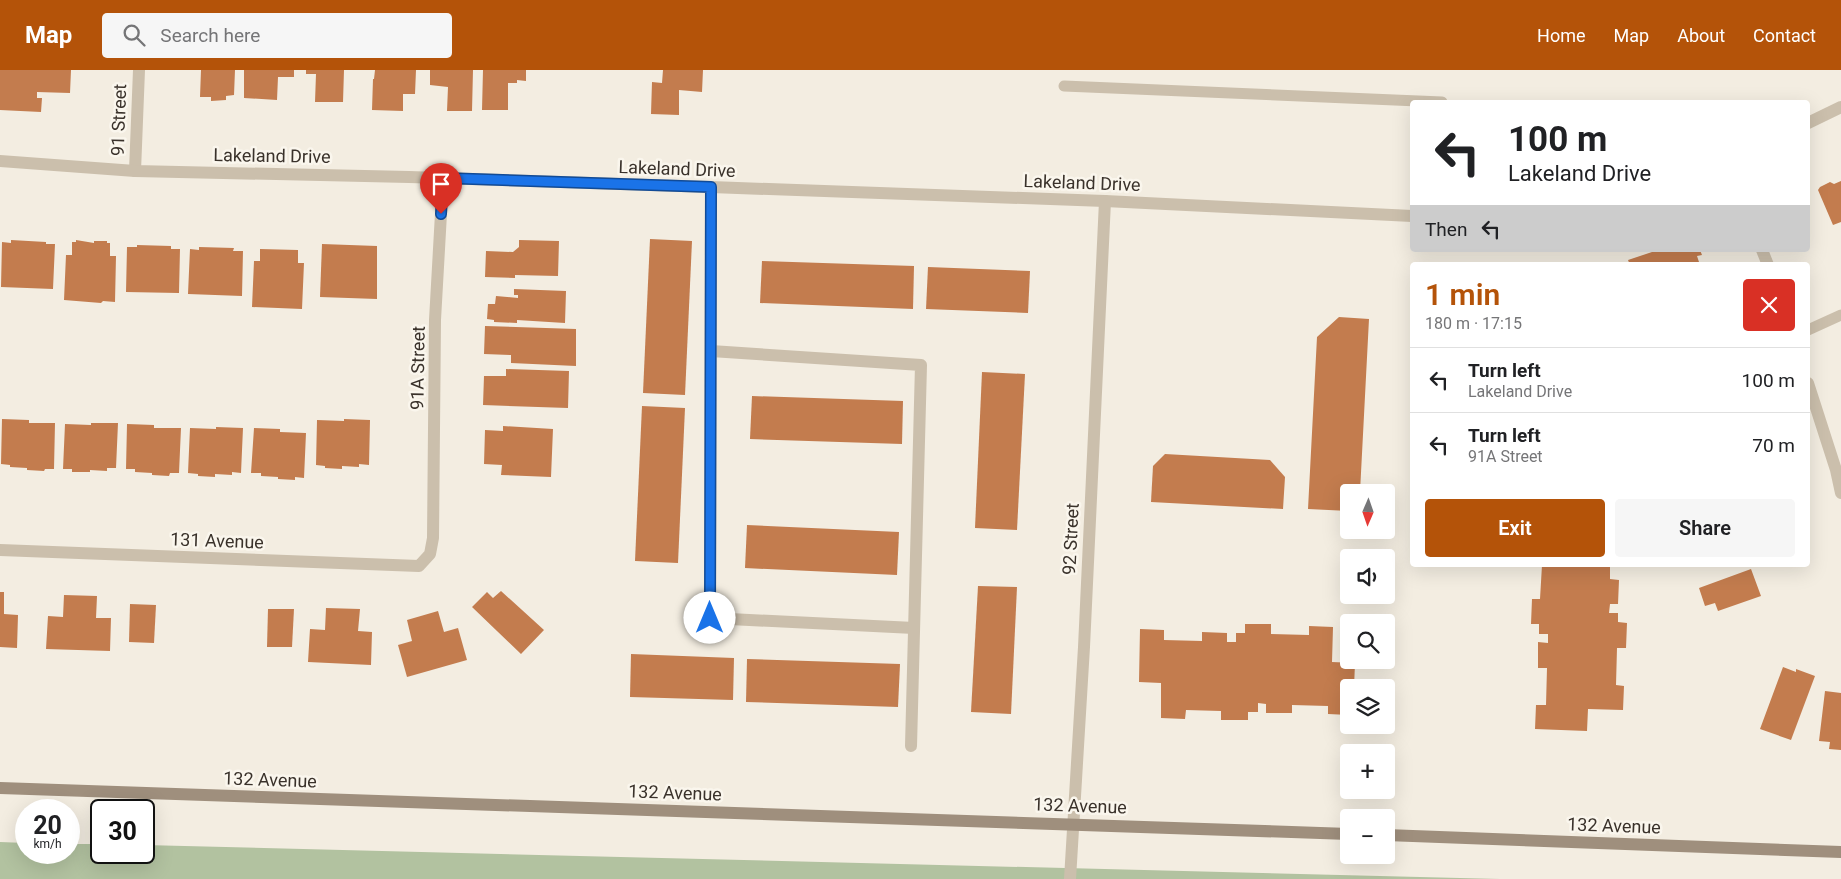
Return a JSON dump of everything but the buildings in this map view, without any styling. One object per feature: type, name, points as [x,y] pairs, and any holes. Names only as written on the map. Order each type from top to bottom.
[{"type":"main road","name":"132 Avenue","points":[[0,788],[1072,823],[1340,834]]},
{"type":"main road","name":"132 Avenue","points":[[1395,835],[1841,852]]},
{"type":"street","name":"91 Street","points":[[135,171],[139,70]]},
{"type":"street","points":[[1810,122],[1841,107]]},
{"type":"street","name":"Lakeland Drive","points":[[0,161],[135,171],[443,178],[711,187],[1410,216]]},
{"type":"street","name":"91A Street","points":[[428,556],[433,538],[436,320],[443,178]]},
{"type":"street","points":[[711,187],[710,618],[914,628]]},
{"type":"street","name":"92 Street","points":[[1070,879],[1084,647],[1105,202]]},
{"type":"street","points":[[711,352],[922,365],[911,746]]},
{"type":"street","points":[[1810,390],[1836,470],[1841,493]]},
{"type":"street","name":"131 Avenue","points":[[0,550],[419,566],[428,556]]},
{"type":"lane","points":[[1064,86],[1410,101]]},
{"type":"lane","points":[[1810,329],[1841,314]]},
{"type":"green space","points":[[0,842],[15,843],[15,864],[80,864],[80,844],[90,844],[90,864],[155,864],[155,845],[1500,879],[0,879]]},
{"type":"route","points":[[441,214],[443,178],[711,187],[710,618]]}]
